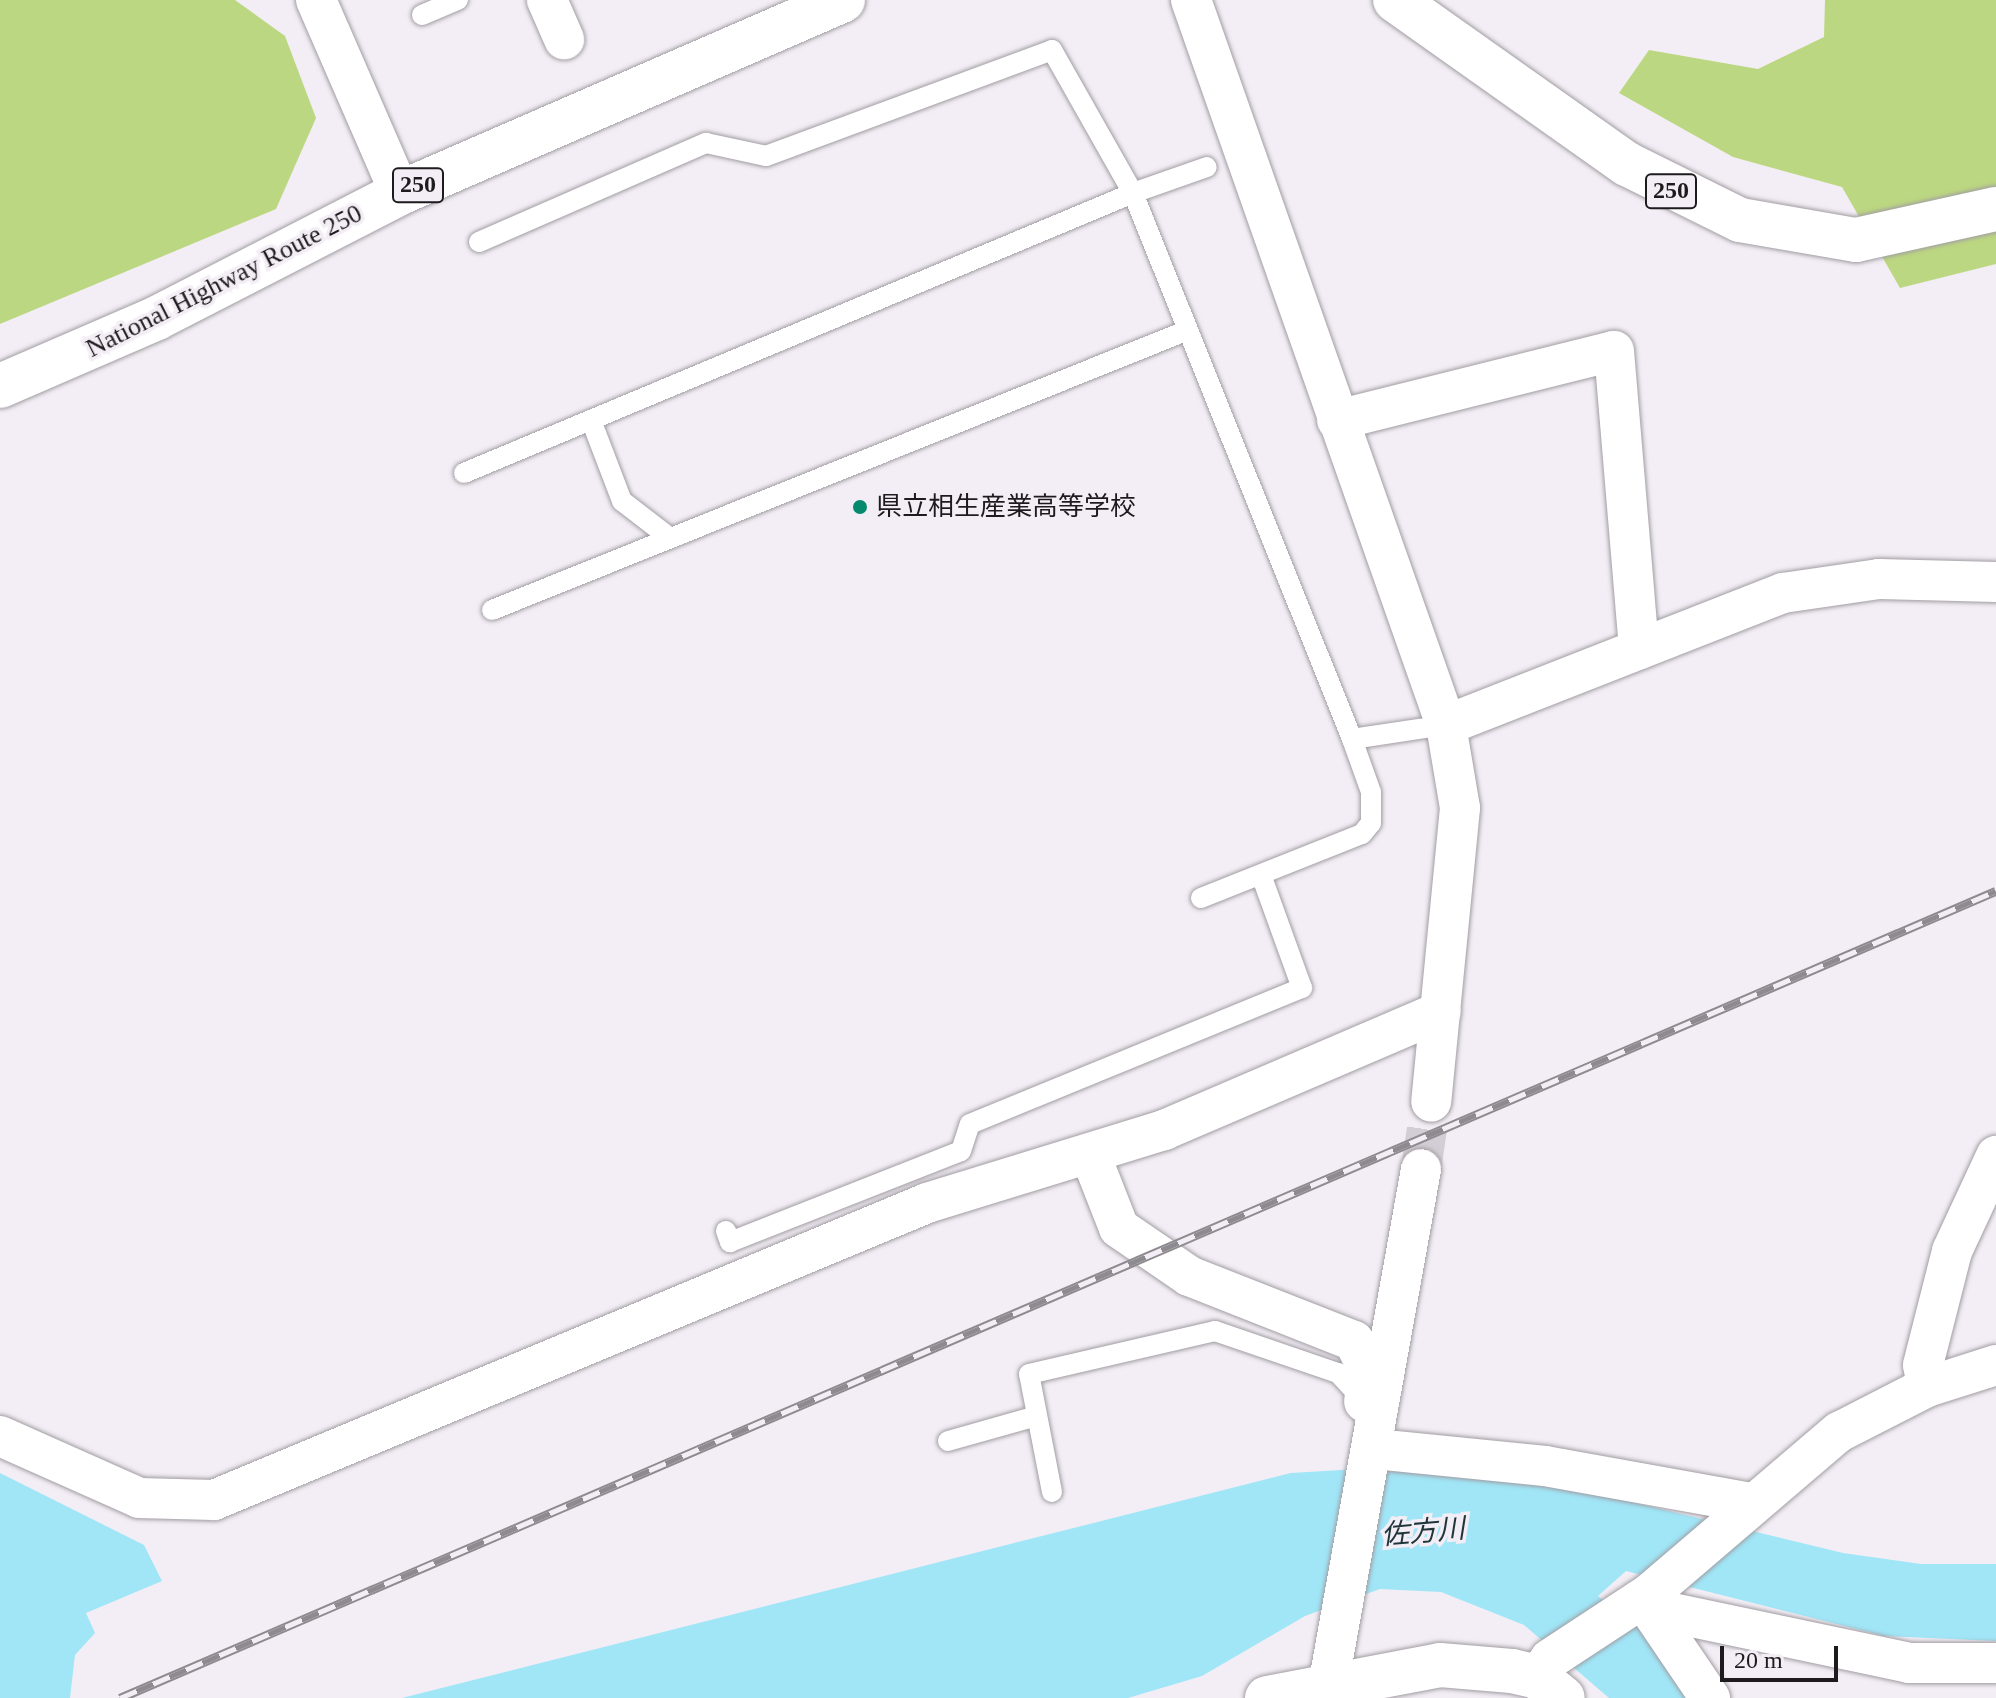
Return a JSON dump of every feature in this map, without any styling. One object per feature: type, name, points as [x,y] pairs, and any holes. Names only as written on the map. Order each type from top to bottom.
[{"type":"main road","name":"National Highway Route 250","points":[[0,386],[157,318],[400,193],[843,0]]},
{"type":"main road","name":"250","points":[[1395,0],[1627,164],[1740,220],[1856,240],[1996,209]]},
{"type":"main road","points":[[1267,1698],[1331,1667],[1440,1665],[1550,1678]]},
{"type":"street","points":[[316,0],[400,193]]},
{"type":"street","points":[[547,0],[564,39]]},
{"type":"street","points":[[1191,0],[1446,725],[1460,808],[1431,1102]]},
{"type":"street","points":[[1337,420],[1614,351],[1639,649]]},
{"type":"street","points":[[1446,725],[1783,593],[1879,579],[1996,582]]},
{"type":"street","points":[[0,1436],[139,1498],[214,1500],[927,1203],[1164,1130],[1441,1011]]},
{"type":"street","points":[[1090,1154],[1119,1228],[1189,1276],[1354,1341],[1368,1370],[1372,1434]]},
{"type":"street","points":[[1927,1387],[1923,1365],[1952,1251],[1996,1156]]},
{"type":"street","points":[[1331,1667],[1421,1169]]},
{"type":"street","points":[[1550,1678],[1642,1603],[1747,1506],[1839,1432],[1927,1387],[1996,1365]]},
{"type":"street","points":[[1372,1434],[1747,1506]]},
{"type":"street","points":[[1642,1603],[1909,1663],[1996,1663]]},
{"type":"street","points":[[1642,1603],[1710,1698]]},
{"type":"lane","points":[[422,15],[458,0]]},
{"type":"lane","points":[[479,242],[706,143],[766,156],[1052,50],[1133,193],[1371,792],[1371,823],[1362,834],[1201,898]]},
{"type":"lane","points":[[464,473],[1133,193],[1207,167]]},
{"type":"lane","points":[[492,610],[1188,330]]},
{"type":"lane","points":[[591,420],[622,501],[670,538]]},
{"type":"lane","points":[[1352,739],[1446,725]]},
{"type":"lane","points":[[726,1231],[730,1242],[961,1151],[970,1124],[1302,988],[1261,875]]},
{"type":"lane","points":[[1052,1492],[1033,1417],[1029,1374],[1215,1331],[1338,1373],[1372,1434]]},
{"type":"lane","points":[[948,1441],[1033,1417]]},
{"type":"green space","points":[[0,0],[235,0],[285,36],[316,118],[276,209],[0,324]]},
{"type":"green space","points":[[1825,0],[1996,0],[1996,264],[1900,288],[1842,187],[1733,157],[1619,93],[1649,50],[1758,69],[1824,37]]},
{"type":"water","name":"佐方川","points":[[1392,1467],[1512,1473],[1843,1553],[1921,1564],[1996,1564],[1996,1641],[1884,1636],[1626,1571],[1598,1596],[1646,1634],[1690,1698],[1609,1698],[1524,1625],[1441,1592],[1380,1589],[1305,1616],[1202,1676],[1128,1698],[402,1698],[1291,1473]]},
{"type":"water","points":[[0,1473],[144,1545],[162,1581],[86,1613],[95,1633],[75,1655],[70,1698],[0,1698]]},
{"type":"tunnel","points":[[1421,1169],[1431,1102]]},
{"type":"railway","points":[[120,1698],[1996,891]]},
{"type":"place","name":"県立相生産業高等学校","points":[[860,507]]}]
